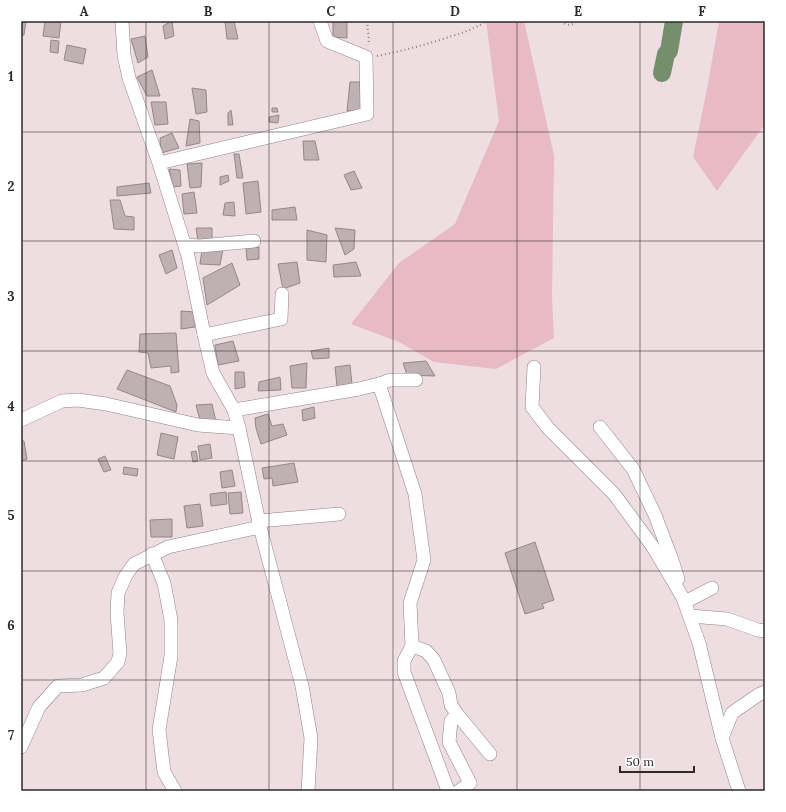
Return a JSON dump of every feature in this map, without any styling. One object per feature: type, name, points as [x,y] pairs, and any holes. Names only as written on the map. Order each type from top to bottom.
[{"type":"street","points":[[122,21],[124,55],[129,78],[159,163],[185,245],[213,373],[234,410],[259,524],[302,686],[311,738],[308,791]]},
{"type":"street","points":[[159,163],[367,114],[366,57],[327,41],[320,21]]},
{"type":"street","points":[[185,245],[200,246],[254,241]]},
{"type":"street","points":[[204,335],[281,319],[282,294]]},
{"type":"street","points":[[534,367],[532,407],[548,428],[614,494],[653,547],[684,600]]},
{"type":"street","points":[[234,410],[359,389],[390,380],[416,380]]},
{"type":"street","points":[[379,384],[415,494],[424,560],[410,603],[412,646],[404,662],[404,672],[449,791]]},
{"type":"street","points":[[21,420],[62,400],[78,400],[106,404],[198,425],[239,428]]},
{"type":"street","points":[[600,427],[633,469],[661,530],[699,644],[722,738],[739,791]]},
{"type":"street","points":[[21,747],[38,707],[58,686],[82,685],[104,678],[118,662],[120,653],[118,594],[126,575],[134,564],[168,547],[259,524],[339,514]]},
{"type":"street","points":[[152,554],[164,583],[171,620],[170,656],[159,730],[164,772],[175,791]]},
{"type":"street","points":[[684,600],[712,588]]},
{"type":"street","points":[[690,616],[726,619],[765,631]]},
{"type":"street","points":[[412,646],[426,651],[434,660],[449,693],[451,705],[490,754]]},
{"type":"street","points":[[722,738],[732,713],[758,695],[765,692]]},
{"type":"street","points":[[457,714],[450,721],[449,742],[470,783],[459,791]]},
{"type":"path","points":[[367,21],[369,40],[366,57],[414,48],[468,31],[486,21]]},
{"type":"path","points":[[561,21],[570,25],[574,24],[576,21]]},
{"type":"shaded area","points":[[486,21],[524,21],[554,156],[552,298],[554,338],[496,369],[434,362],[399,342],[351,324],[399,263],[455,224],[499,121]]},
{"type":"shaded area","points":[[719,21],[765,21],[765,124],[717,191],[693,157]]},
{"type":"building","points":[[21,21],[26,21],[24,35],[21,35]]},
{"type":"building","points":[[45,21],[61,21],[59,38],[43,36]]},
{"type":"building","points":[[171,21],[174,36],[165,39],[163,26]]},
{"type":"building","points":[[225,21],[234,21],[238,39],[227,39]]},
{"type":"building","points":[[333,21],[347,21],[347,38],[333,37]]},
{"type":"building","points":[[145,36],[148,57],[138,63],[131,39]]},
{"type":"building","points":[[51,40],[59,41],[58,53],[50,52]]},
{"type":"building","points":[[67,45],[86,49],[83,64],[64,60]]},
{"type":"building","points":[[152,70],[160,96],[147,96],[137,77]]},
{"type":"building","points":[[350,82],[360,82],[361,111],[347,111]]},
{"type":"building","points":[[192,88],[206,90],[207,112],[196,114]]},
{"type":"building","points":[[151,102],[166,102],[168,124],[155,125]]},
{"type":"building","points":[[272,108],[277,108],[278,112],[272,112]]},
{"type":"building","points":[[231,110],[233,125],[228,125],[228,113]]},
{"type":"building","points":[[279,115],[278,123],[269,122],[269,117]]},
{"type":"building","points":[[190,119],[199,121],[200,143],[186,146]]},
{"type":"building","points":[[172,133],[179,148],[161,153],[160,138]]},
{"type":"building","points":[[303,141],[315,141],[319,160],[304,160]]},
{"type":"building","points":[[234,154],[239,154],[243,178],[237,178]]},
{"type":"building","points":[[202,163],[201,187],[190,188],[187,164]]},
{"type":"building","points":[[169,169],[180,170],[181,186],[173,187]]},
{"type":"building","points":[[354,171],[362,188],[351,190],[344,175]]},
{"type":"building","points":[[228,175],[229,181],[220,185],[220,177]]},
{"type":"building","points":[[258,181],[261,212],[246,214],[243,183]]},
{"type":"building","points":[[149,183],[151,193],[117,196],[117,187]]},
{"type":"building","points":[[194,192],[197,213],[184,214],[182,194]]},
{"type":"building","points":[[110,200],[120,200],[125,216],[134,217],[134,230],[114,229]]},
{"type":"building","points":[[234,202],[235,216],[223,215],[225,203]]},
{"type":"building","points":[[295,207],[297,220],[272,220],[272,210]]},
{"type":"building","points":[[196,228],[212,228],[212,239],[198,241]]},
{"type":"building","points":[[335,228],[355,230],[354,249],[345,255]]},
{"type":"building","points":[[307,230],[327,235],[326,262],[307,260]]},
{"type":"building","points":[[259,247],[259,259],[247,260],[246,248]]},
{"type":"building","points":[[223,249],[220,265],[200,264],[202,250]]},
{"type":"building","points":[[172,250],[177,268],[166,274],[159,255]]},
{"type":"building","points":[[297,262],[300,283],[283,289],[278,264]]},
{"type":"building","points":[[356,262],[361,276],[334,277],[333,265]]},
{"type":"building","points":[[232,263],[240,285],[207,305],[203,278]]},
{"type":"building","points":[[181,311],[195,312],[195,327],[181,329]]},
{"type":"building","points":[[176,333],[179,372],[171,373],[171,366],[151,368],[148,353],[139,352],[140,334]]},
{"type":"building","points":[[233,341],[239,361],[218,365],[215,345]]},
{"type":"building","points":[[329,348],[329,358],[313,359],[311,351]]},
{"type":"building","points":[[426,361],[435,376],[407,375],[403,363]]},
{"type":"building","points":[[307,363],[306,388],[292,388],[290,366]]},
{"type":"building","points":[[350,365],[352,384],[337,386],[335,367]]},
{"type":"building","points":[[127,370],[170,386],[177,405],[176,412],[117,389]]},
{"type":"building","points":[[235,372],[244,372],[245,387],[235,389]]},
{"type":"building","points":[[280,377],[281,390],[258,391],[259,382]]},
{"type":"building","points":[[212,404],[216,422],[200,420],[196,405]]},
{"type":"building","points":[[314,407],[315,418],[303,421],[302,410]]},
{"type":"building","points":[[268,414],[272,426],[283,424],[287,435],[261,444],[256,428],[255,418]]},
{"type":"building","points":[[161,433],[178,437],[174,459],[157,455]]},
{"type":"building","points":[[21,441],[24,441],[27,459],[21,461]]},
{"type":"building","points":[[210,444],[212,458],[200,460],[198,446]]},
{"type":"building","points":[[196,451],[198,461],[193,462],[191,452]]},
{"type":"building","points":[[105,456],[111,470],[104,472],[98,459]]},
{"type":"building","points":[[294,463],[298,482],[273,486],[272,478],[264,479],[262,468]]},
{"type":"building","points":[[124,467],[138,469],[137,476],[123,474]]},
{"type":"building","points":[[232,470],[235,486],[222,488],[220,472]]},
{"type":"building","points":[[226,492],[227,504],[211,506],[210,494]]},
{"type":"building","points":[[241,492],[243,513],[230,514],[228,493]]},
{"type":"building","points":[[200,504],[203,526],[187,528],[184,506]]},
{"type":"building","points":[[172,519],[172,537],[151,537],[150,520]]},
{"type":"building","points":[[535,542],[554,600],[542,604],[544,608],[525,614],[505,553]]},
{"type":"waterway","points":[[662,73],[666,54],[669,51],[674,21]]}]
